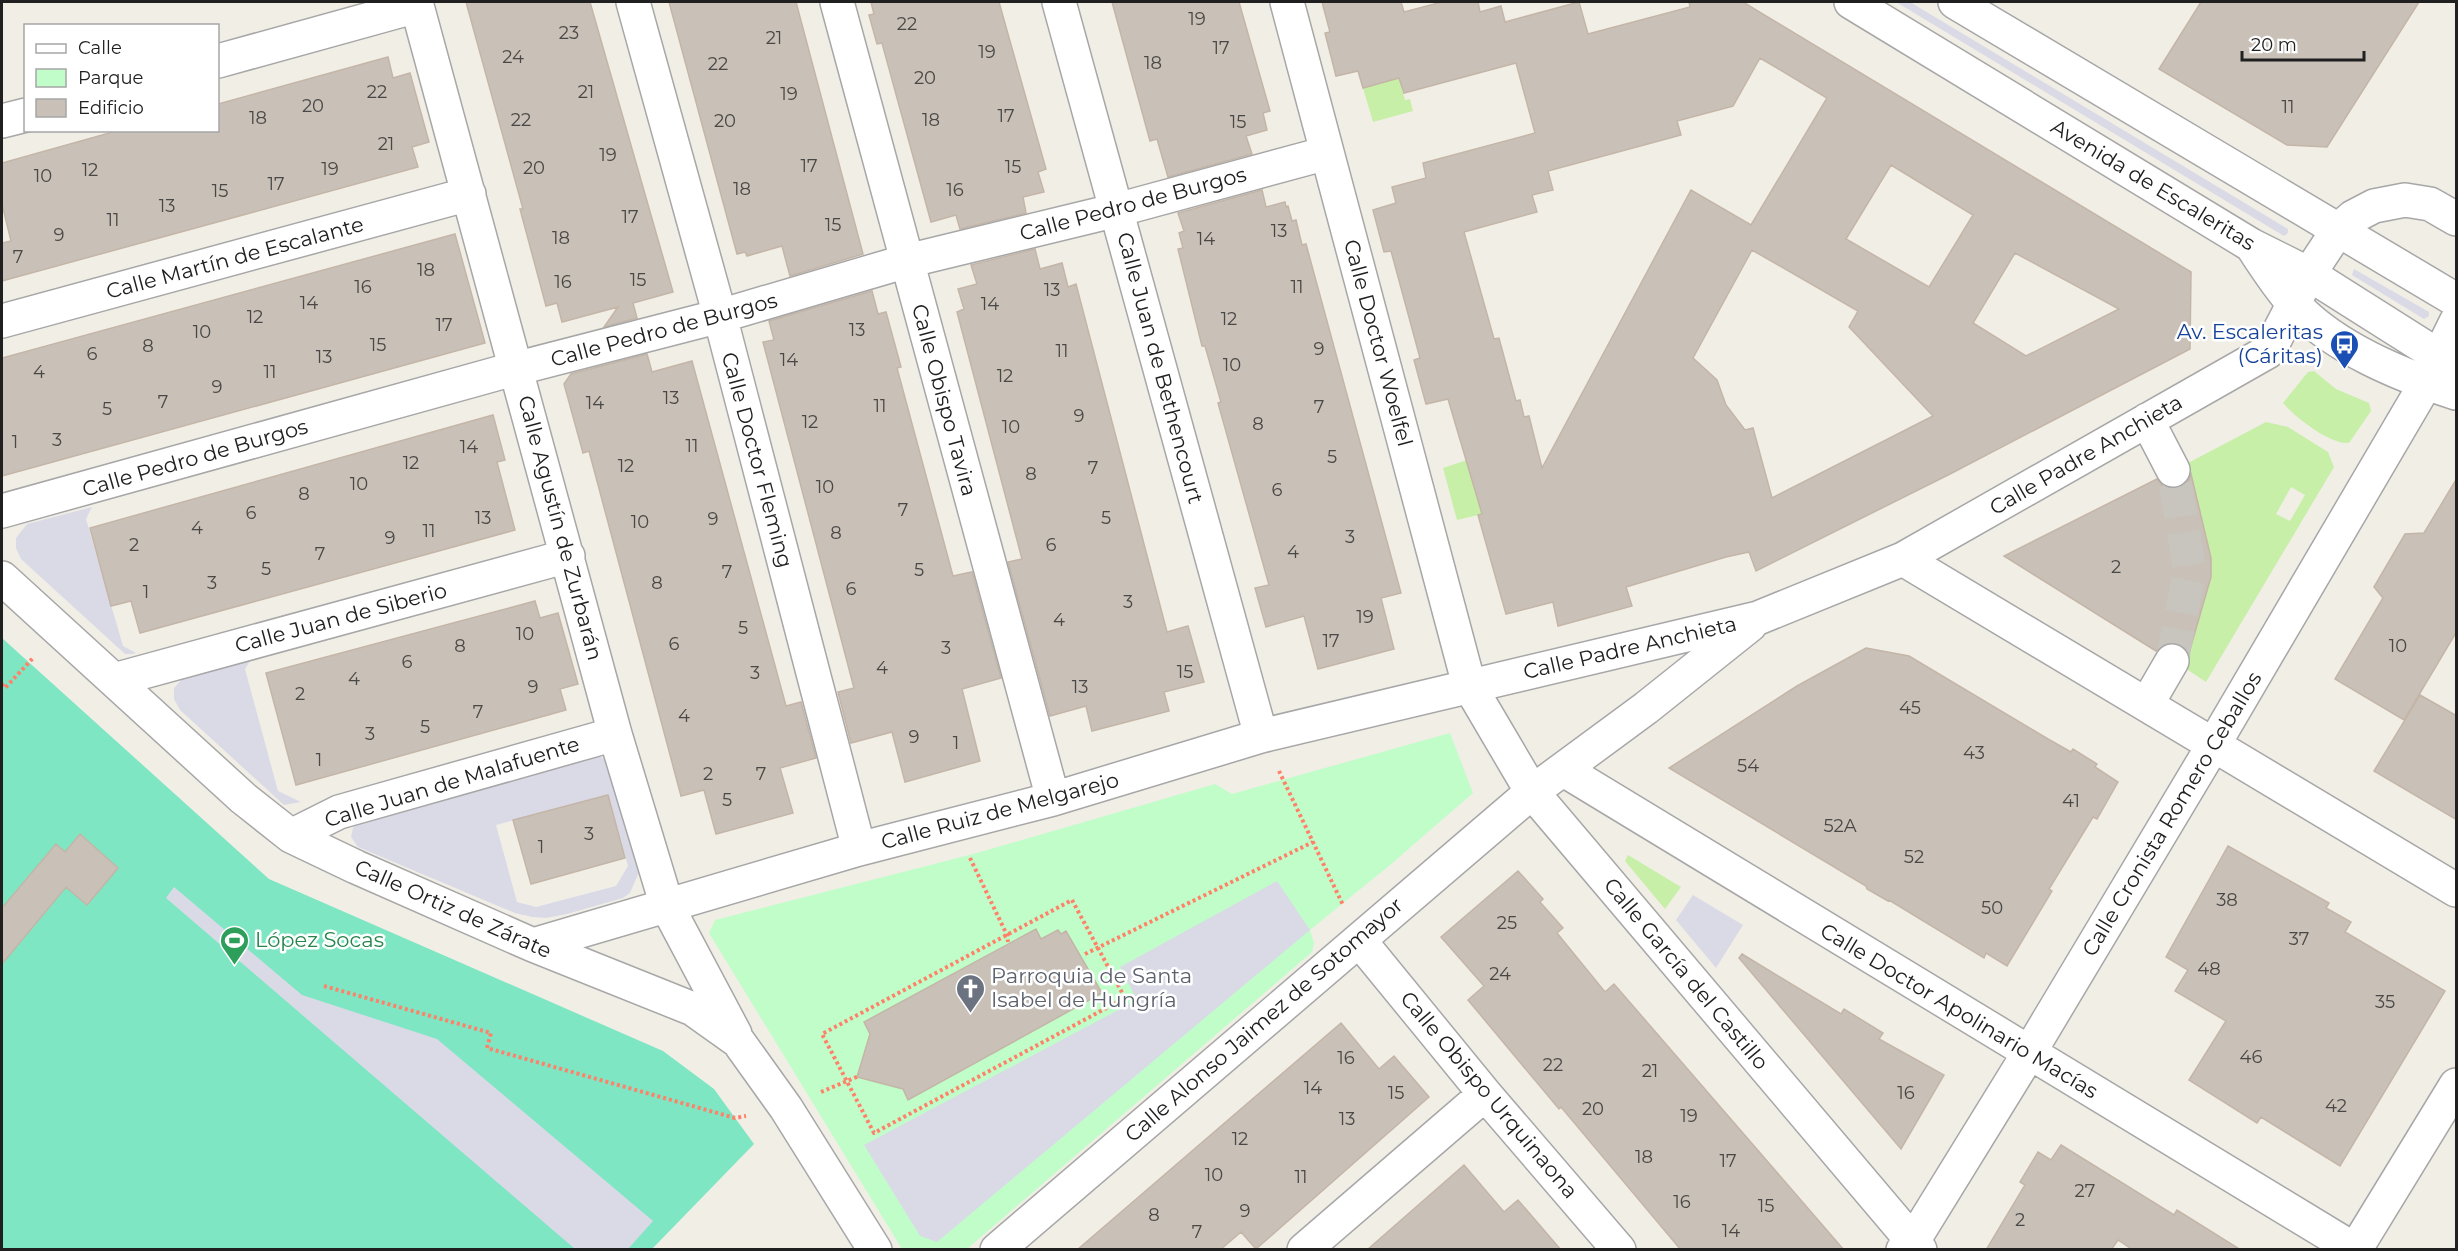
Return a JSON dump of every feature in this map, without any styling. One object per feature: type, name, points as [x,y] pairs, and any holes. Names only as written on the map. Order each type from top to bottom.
[{"type":"street","name":"Calle Doctor Fleming","points":[[633,2],[720,316],[859,849]]},
{"type":"street","name":"Calle Obispo Tavira","points":[[837,2],[1053,799]]},
{"type":"street","name":"Calle Juan de Bethencourt","points":[[1059,2],[1262,736]]},
{"type":"street","name":"Calle Doctor Woelfel","points":[[1287,2],[1469,686]]},
{"type":"street","name":"Avenida de Escaleritas","points":[[1851,2],[2251,245],[2309,274],[2441,369]]},
{"type":"street","points":[[1955,2],[2457,300]]},
{"type":"street","points":[[219,61],[417,4]]},
{"type":"street","name":"Calle Agustín de Zurbarán","points":[[417,4],[615,734],[667,906],[738,1041]]},
{"type":"street","points":[[2,121],[24,116]]},
{"type":"street","name":"Calle Pedro de Burgos","points":[[2,512],[516,369],[720,316],[907,261],[1117,210],[1328,153]]},
{"type":"street","name":"Calle Martín de Escalante","points":[[2,321],[469,195]]},
{"type":"street","points":[[2338,230],[2353,217],[2374,206],[2392,201],[2405,200],[2430,204],[2457,219]]},
{"type":"street","name":"Calle Padre Anchieta","points":[[1469,686],[1758,618],[1903,559],[2269,351],[2286,295],[2309,274],[2338,230]]},
{"type":"street","points":[[2251,245],[2286,295],[2332,335],[2362,356],[2441,369],[2457,393]]},
{"type":"street","name":"Calle Cronista Romero Ceballos","points":[[1912,1247],[2441,369],[2457,322]]},
{"type":"street","points":[[2147,420],[2173,470]]},
{"type":"street","name":"Calle Juan de Siberio","points":[[114,680],[568,556]]},
{"type":"street","points":[[1903,559],[2457,890]]},
{"type":"street","name":"Calle Ortiz de Zárate","points":[[2,578],[243,798],[291,836],[533,945],[693,1009],[738,1041],[786,1108],[875,1250]]},
{"type":"street","name":"Calle Padre Anchieta","points":[[1532,792],[1646,708],[1758,618]]},
{"type":"street","points":[[2147,704],[2172,661]]},
{"type":"street","name":"Calle Ruiz de Melgarejo","points":[[533,945],[859,849],[1053,799],[1262,736],[1469,686]]},
{"type":"street","name":"Calle García del Castillo","points":[[1469,686],[1532,792],[1912,1247]]},
{"type":"street","name":"Calle Juan de Malafuente","points":[[291,836],[339,812],[615,734]]},
{"type":"street","name":"Calle Doctor Apolinario Macías","points":[[1564,770],[2355,1249]]},
{"type":"street","name":"Calle Alonso Jaimez de Sotomayor","points":[[997,1250],[1532,792]]},
{"type":"street","name":"Calle Obispo Urquinaona","points":[[1359,940],[1608,1246]]},
{"type":"street","points":[[2355,1249],[2457,1085]]},
{"type":"street","points":[[1304,1250],[1485,1094]]},
{"type":"path","points":[[2,684],[5,687],[59,630]]},
{"type":"path","points":[[1262,736],[1359,940]]},
{"type":"path","points":[[1085,954],[1313,842]]},
{"type":"path","points":[[969,855],[1007,935],[1008,942]]},
{"type":"path","points":[[1072,900],[1098,948],[1125,998],[874,1133],[822,1034],[1072,900]]},
{"type":"path","points":[[324,986],[491,1033],[487,1048],[735,1118],[786,1108],[859,1076]]},
{"type":"green space","points":[[1399,78],[1405,100],[1410,99],[1413,111],[1373,122],[1363,88]]},
{"type":"green space","points":[[2314,371],[2336,389],[2369,403],[2371,411],[2349,443],[2332,440],[2323,435],[2283,403],[2308,372]]},
{"type":"green space","points":[[2266,422],[2288,427],[2328,452],[2334,467],[2206,682],[2185,668],[2211,577],[2211,557],[2188,463]],"holes":[[[2291,487],[2305,495],[2290,521],[2276,514]]]},
{"type":"green space","points":[[1467,460],[1482,514],[1457,520],[1443,468]]},
{"type":"green space","name":"López Socas","points":[[2,638],[269,879],[663,1051],[714,1089],[754,1144],[652,1249],[2,1249]]},
{"type":"green space","points":[[1450,733],[1473,793],[1310,930],[1314,943],[1312,952],[967,1249],[902,1249],[709,933],[715,920],[977,853],[1215,784],[1232,794]]},
{"type":"green space","points":[[1628,855],[1681,887],[1665,909],[1625,861]]},
{"type":"shaded area","points":[[1896,2],[1910,2],[2288,229],[2288,233],[2284,236]]},
{"type":"shaded area","points":[[2354,269],[2429,312],[2429,316],[2424,319],[2352,275]]},
{"type":"shaded area","points":[[92,507],[86,519],[123,646],[136,653],[125,654],[21,559],[16,548],[16,538],[27,524]]},
{"type":"shaded area","points":[[252,658],[245,669],[278,791],[301,802],[284,805],[180,710],[174,699],[174,688],[186,675]]},
{"type":"shaded area","points":[[597,755],[606,760],[639,872],[630,893],[623,898],[567,914],[546,918],[532,917],[515,913],[358,847],[351,837],[354,824]],"holes":[[[608,795],[628,866],[616,886],[536,907],[517,902],[496,825]]]},
{"type":"shaded area","points":[[1277,881],[1310,930],[937,1242],[920,1236],[864,1145],[1137,1000],[1120,967]]},
{"type":"shaded area","points":[[174,887],[302,995],[437,1039],[653,1221],[628,1249],[575,1249],[166,898]]},
{"type":"shaded area","points":[[1693,895],[1743,925],[1716,968],[1676,920]]},
{"type":"building","points":[[466,2],[590,2],[673,292],[633,303],[637,318],[604,327],[618,307],[562,322],[557,303],[546,306],[520,209],[523,209]]},
{"type":"building","points":[[669,2],[796,2],[863,254],[790,276],[782,246],[747,256],[745,252],[737,254]]},
{"type":"building","points":[[871,2],[999,2],[1046,169],[1038,172],[1044,192],[1023,197],[1026,213],[960,229],[956,215],[931,222],[882,43],[877,44],[869,15],[874,14]]},
{"type":"building","points":[[1112,2],[1239,2],[1270,111],[1263,113],[1267,130],[1246,136],[1252,154],[1168,177],[1157,139],[1150,141]]},
{"type":"building","points":[[1322,2],[1401,2],[1404,12],[1442,2],[1478,2],[1480,12],[1501,6],[1505,22],[1579,2],[1588,34],[1690,7],[1689,2],[1743,2],[2191,272],[2190,349],[1950,474],[1756,571],[1749,552],[1726,557],[1626,587],[1632,606],[1558,626],[1553,602],[1506,614],[1478,515],[1482,514],[1448,399],[1426,404],[1414,360],[1420,358],[1391,251],[1384,252],[1373,210],[1396,203],[1392,187],[1426,178],[1423,163],[1535,133],[1516,63],[1404,93],[1399,78],[1363,88],[1358,71],[1336,76],[1325,33],[1330,32]],"holes":[[[1760,58],[1827,98],[1751,225],[1691,190],[1542,468],[1529,416],[1524,417],[1520,400],[1516,401],[1499,338],[1494,339],[1464,232],[1537,212],[1532,195],[1553,190],[1548,171],[1681,135],[1677,121],[1733,106]],[[1891,165],[1973,215],[1929,287],[1846,239]],[[1752,250],[1858,311],[1849,327],[1933,416],[1772,498],[1753,428],[1745,430],[1726,405],[1717,380],[1693,358]],[[2015,253],[2119,309],[2026,356],[1973,323]]]},
{"type":"building","points":[[2201,2],[2419,2],[2327,147],[2287,145],[2159,69]]},
{"type":"building","points":[[388,57],[393,78],[410,73],[429,142],[412,147],[418,167],[2,281],[2,243],[11,241],[2,204],[2,163],[113,132],[219,132],[219,104]]},
{"type":"building","points":[[1262,190],[1266,207],[1285,202],[1292,221],[1296,220],[1302,245],[1306,244],[1401,593],[1381,598],[1394,649],[1318,669],[1304,616],[1266,627],[1255,588],[1269,585],[1218,403],[1221,402],[1205,346],[1202,346],[1178,249],[1183,248],[1179,233],[1184,231],[1178,213]]},
{"type":"building","points":[[455,234],[485,343],[2,476],[2,358]]},
{"type":"building","points":[[1035,249],[1040,269],[1062,263],[1068,287],[1076,284],[1167,632],[1188,626],[1204,682],[1164,692],[1169,711],[1092,731],[1086,706],[1050,716],[1008,562],[1022,559],[957,312],[964,309],[958,289],[977,284],[971,265]]},
{"type":"building","points":[[872,291],[878,314],[886,312],[901,367],[897,368],[953,576],[972,572],[1001,678],[962,689],[980,761],[905,782],[892,732],[851,743],[838,692],[854,688],[763,342],[774,340],[769,321]]},
{"type":"building","points":[[647,354],[652,372],[692,361],[786,706],[801,702],[816,758],[780,768],[793,813],[716,834],[704,790],[681,796],[589,451],[583,453],[564,384],[571,374]]},
{"type":"building","points":[[493,415],[505,460],[497,462],[515,530],[140,633],[131,601],[111,606],[90,528]]},
{"type":"building","points":[[2191,474],[2211,558],[2211,577],[2189,653],[2182,645],[2173,642],[2163,645],[2156,651],[2004,556],[2157,479],[2163,486],[2173,489],[2188,481]]},
{"type":"building","points":[[2457,478],[2457,631],[2404,720],[2335,679],[2383,598],[2374,587],[2405,534],[2424,533]]},
{"type":"building","points":[[535,601],[540,618],[558,613],[578,684],[560,689],[566,710],[296,785],[266,673]]},
{"type":"building","points":[[1866,648],[1909,656],[2048,739],[2071,752],[2073,749],[2097,764],[2095,767],[2118,782],[2097,819],[2093,817],[2049,889],[2052,891],[2007,966],[1986,953],[1984,958],[1669,768],[1797,686]]},
{"type":"building","points":[[2420,695],[2457,716],[2457,820],[2374,771]]},
{"type":"building","points":[[608,795],[625,858],[531,884],[513,820]]},
{"type":"building","points":[[80,834],[118,868],[87,905],[66,887],[2,964],[2,908],[56,844],[65,852]]},
{"type":"building","points":[[2228,846],[2329,903],[2326,908],[2351,922],[2345,932],[2445,991],[2340,1166],[2261,1117],[2257,1123],[2189,1080],[2226,1021],[2175,991],[2188,970],[2166,957]]},
{"type":"building","points":[[1518,871],[1543,899],[1540,902],[1563,928],[1557,933],[1605,992],[1614,984],[1844,1250],[1681,1250],[1561,1107],[1559,1109],[1468,1000],[1484,986],[1441,937]]},
{"type":"building","name":"Parroquia de Santa Isabel de Hungría","points":[[1036,929],[1041,939],[1058,930],[1061,934],[1066,931],[1102,993],[908,1100],[903,1089],[857,1077],[870,1034],[864,1022]]},
{"type":"building","points":[[1742,954],[1841,1014],[1844,1009],[1883,1033],[1879,1039],[1944,1075],[1901,1149],[1739,958]]},
{"type":"building","points":[[1341,1023],[1379,1069],[1394,1056],[1429,1097],[1256,1249],[1241,1232],[1220,1250],[1077,1250]]},
{"type":"building","points":[[2061,1145],[2174,1215],[2177,1210],[2241,1250],[2133,1250],[2118,1240],[2111,1250],[1986,1250],[2025,1185],[2020,1182],[2038,1152],[2051,1160]]},
{"type":"building","points":[[1464,1165],[1504,1212],[1518,1200],[1561,1250],[1367,1250]]},
{"type":"tunnel","points":[[2172,661],[2190,570],[2173,470]]},
{"type":"place","name":"Av. Escaleritas (Cáritas)","points":[[2344,370]]},
{"type":"place","name":"López Socas","points":[[234,966]]},
{"type":"place","name":"Parroquia de Santa Isabel de Hungría","points":[[970,1014]]}]
